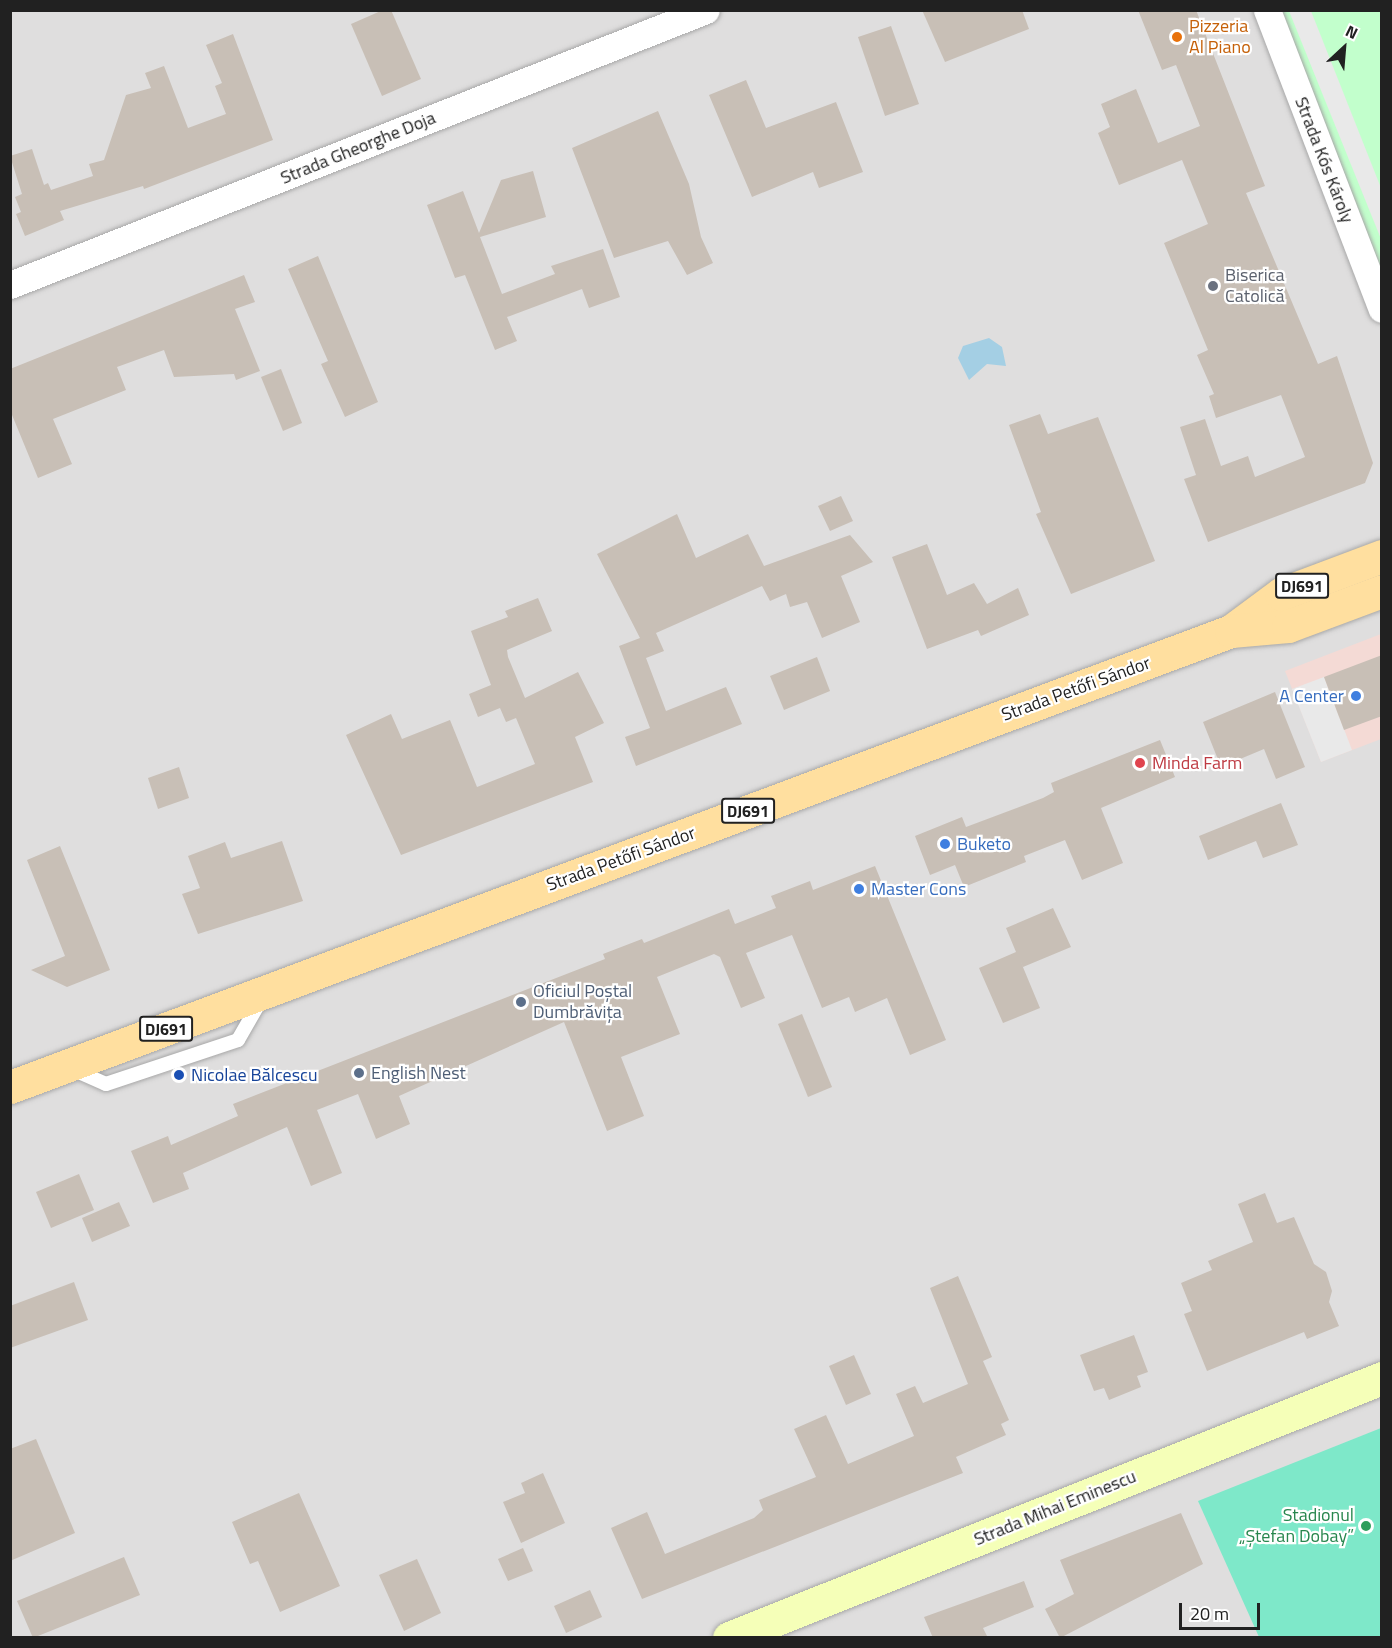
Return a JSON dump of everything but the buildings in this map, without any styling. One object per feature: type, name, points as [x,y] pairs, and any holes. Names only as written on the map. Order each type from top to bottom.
[{"type":"main road","name":"Strada Petőfi Sándor","points":[[1231,631],[1281,594],[1382,556]]},
{"type":"main road","name":"Strada Petőfi Sándor","points":[[10,1087],[1231,631],[1288,626],[1382,591]]},
{"type":"street","name":"Strada Gheorghe Doja","points":[[10,285],[706,10]]},
{"type":"street","name":"Strada Kós Károly","points":[[1267,10],[1382,309]]},
{"type":"street","name":"Strada Mihai Eminescu","points":[[729,1638],[1382,1378]]},
{"type":"shaded area","points":[[11,11],[1381,11],[1381,1637],[11,1637]]},
{"type":"shaded area","points":[[1289,11],[1311,11],[1381,188],[1381,239]]},
{"type":"shaded area","points":[[1381,634],[1381,739],[1321,762],[1285,671]]},
{"type":"shaded area","points":[[1324,677],[1352,750],[1321,762],[1292,689]]},
{"type":"green space","points":[[1271,11],[1381,11],[1381,276]]},
{"type":"green space","points":[[1381,1428],[1381,1637],[1259,1637],[1198,1501]]},
{"type":"water","points":[[989,338],[1002,347],[1006,366],[987,364],[969,380],[958,358],[963,346]]},
{"type":"place","name":"Pizzeria Al Piano","points":[[1177,37]]},
{"type":"place","name":"Biserica Catolică","points":[[1213,286]]},
{"type":"place","name":"A Center","points":[[1356,696]]},
{"type":"place","name":"Minda Farm","points":[[1140,763]]},
{"type":"place","name":"Buketo","points":[[945,844]]},
{"type":"place","name":"Master Cons","points":[[859,889]]},
{"type":"place","name":"Oficiul Poștal Dumbrăvița","points":[[521,1002]]},
{"type":"place","name":"English Nest","points":[[359,1073]]},
{"type":"place","name":"Nicolae Bălcescu","points":[[179,1075]]},
{"type":"place","name":"Stadionul „Ștefan Dobay”","points":[[1366,1526]]}]
